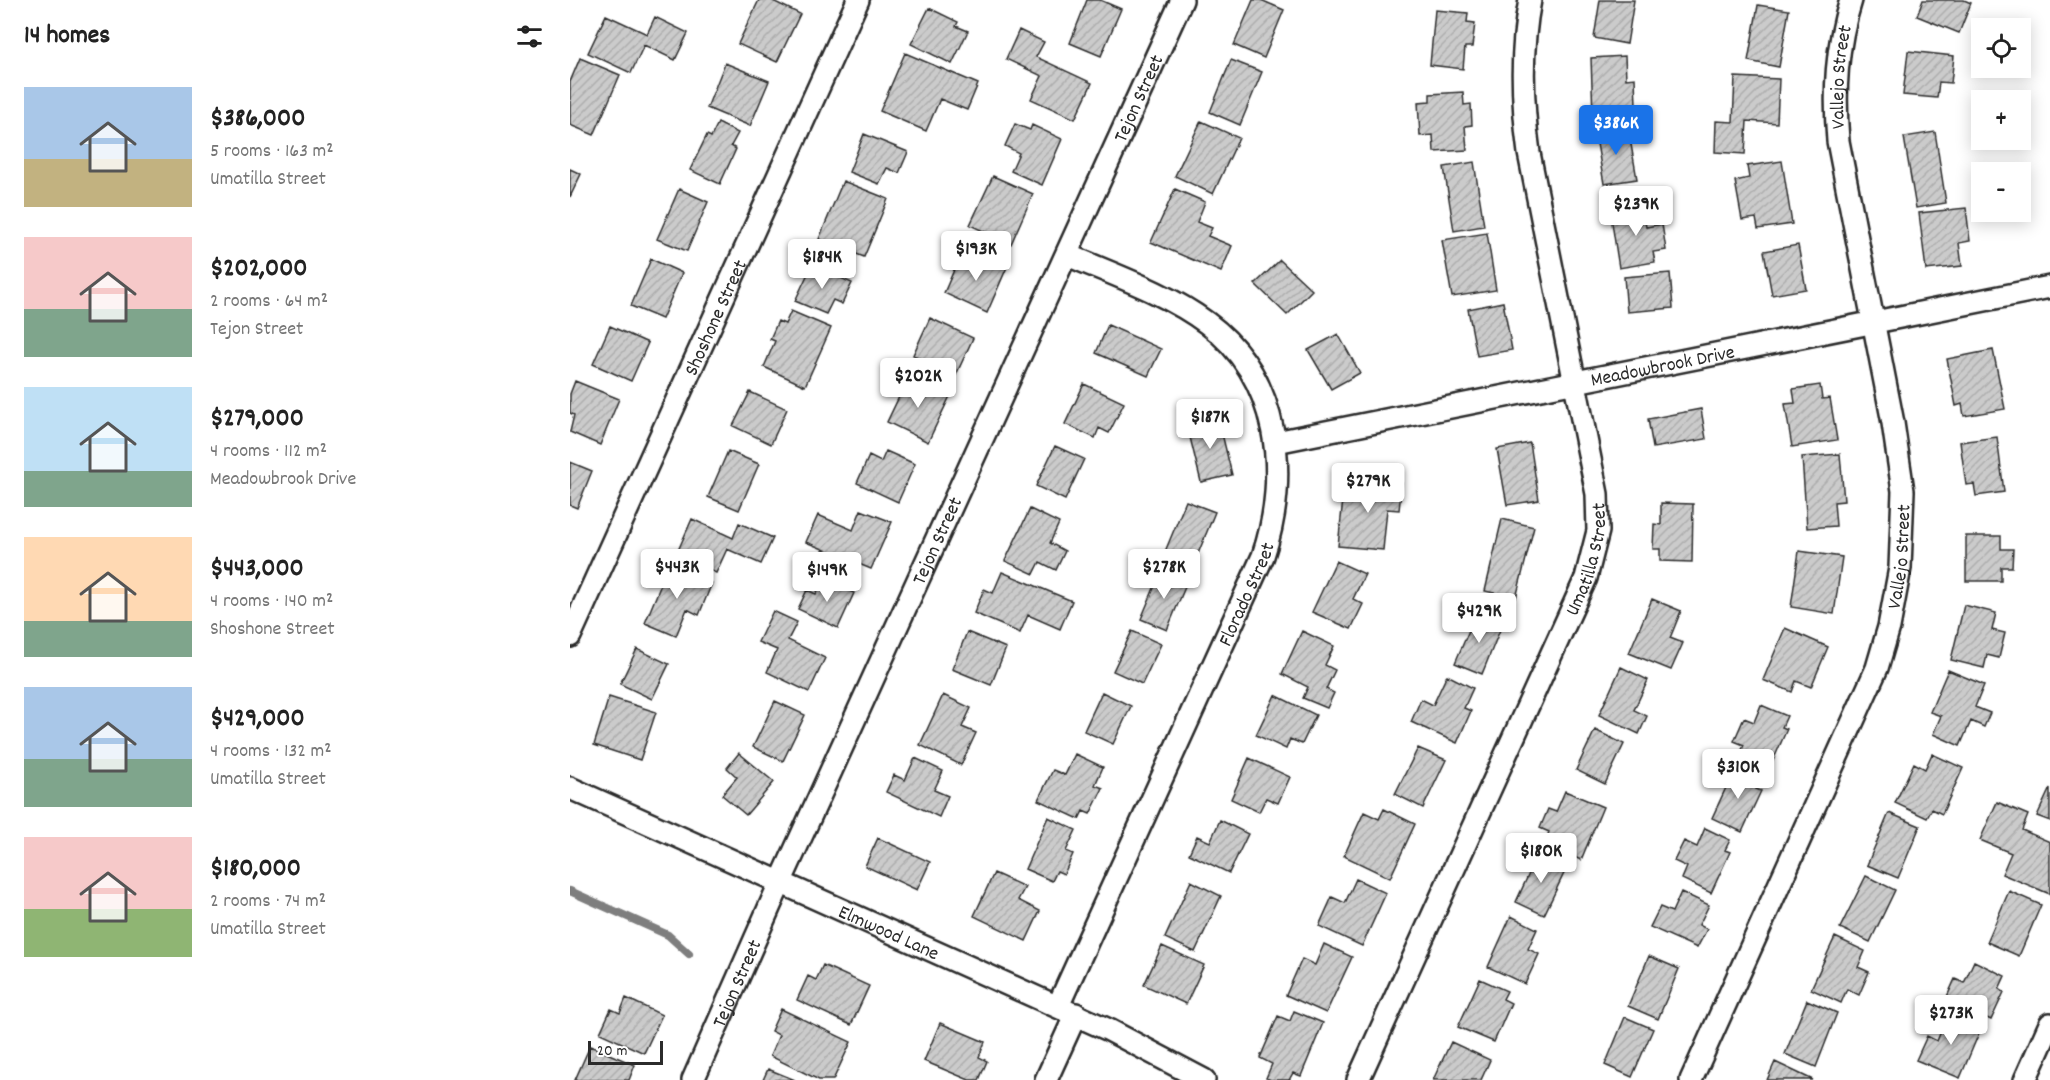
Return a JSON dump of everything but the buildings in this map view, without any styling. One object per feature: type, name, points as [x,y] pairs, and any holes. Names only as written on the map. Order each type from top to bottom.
[{"type":"street","name":"Shoshone Street","points":[[570,636],[858,0]]},
{"type":"street","name":"Tejon Street","points":[[693,1080],[780,883],[1068,255],[1182,0]]},
{"type":"street","name":"Umatilla Street","points":[[1358,1080],[1591,561],[1598,531],[1597,494],[1529,153],[1524,115],[1522,81],[1530,0]]},
{"type":"street","name":"Vallejo Street","points":[[1691,1080],[1877,668],[1889,627],[1900,568],[1903,491],[1893,423],[1838,141],[1835,102],[1837,64],[1851,0]]},
{"type":"street","name":"Florado Street","points":[[1046,1080],[1067,1010],[1263,556],[1277,502],[1279,471],[1276,441],[1264,401],[1243,360],[1225,338],[1194,314],[1148,290],[1068,255]]},
{"type":"street","name":"Meadowbrook Drive","points":[[1276,441],[2050,286]]},
{"type":"street","name":"Elmwood Lane","points":[[570,788],[1067,1010],[1204,1080]]},
{"type":"street","points":[[2025,1080],[2050,1024]]},
{"type":"waterway","points":[[570,891],[668,935],[689,954]]}]
